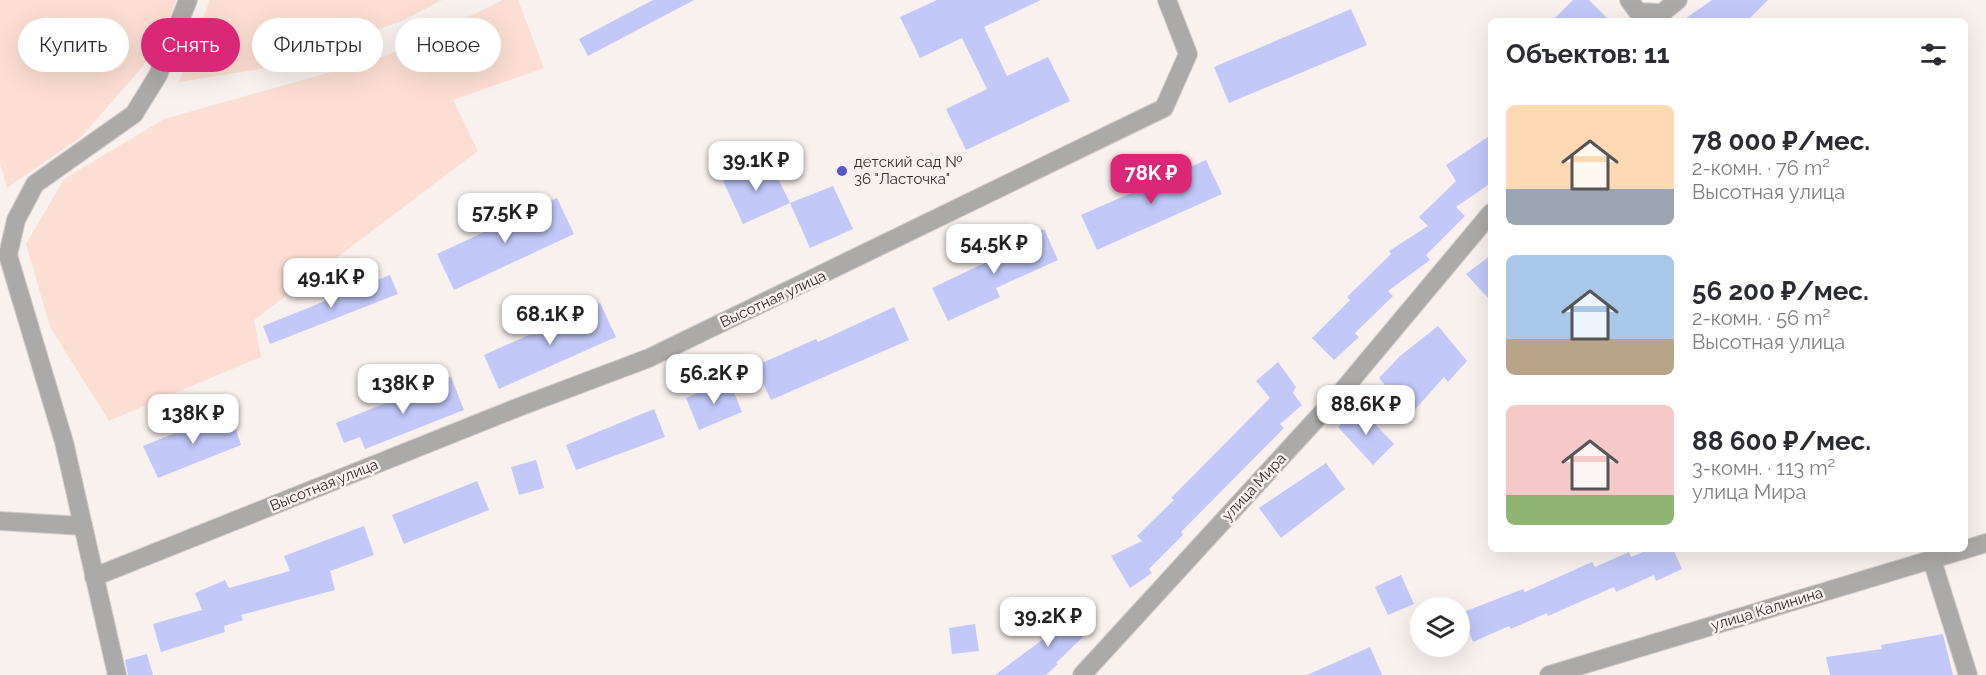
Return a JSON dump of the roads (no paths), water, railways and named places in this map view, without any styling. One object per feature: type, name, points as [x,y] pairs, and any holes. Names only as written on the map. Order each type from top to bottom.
[{"type":"street","points":[[117,675],[64,442],[8,255],[16,220],[35,184],[134,114],[158,75],[188,0]]},
{"type":"street","name":"Высотная улица","points":[[94,577],[519,407],[649,358],[919,230],[1164,108],[1188,54],[1167,0]]},
{"type":"street","points":[[1629,0],[1638,12],[1655,17],[1678,0]]},
{"type":"street","name":"улица Мира","points":[[1082,675],[1344,390],[1488,217]]},
{"type":"street","points":[[0,521],[83,526]]},
{"type":"street","name":"улица Калинина","points":[[1968,549],[1986,543]]},
{"type":"street","name":"улица Калинина","points":[[1549,675],[1957,552]]},
{"type":"street","points":[[1932,560],[1968,675]]},
{"type":"place","name":"детский сад № 36 \"Ласточка\"","points":[[842,171]]}]
